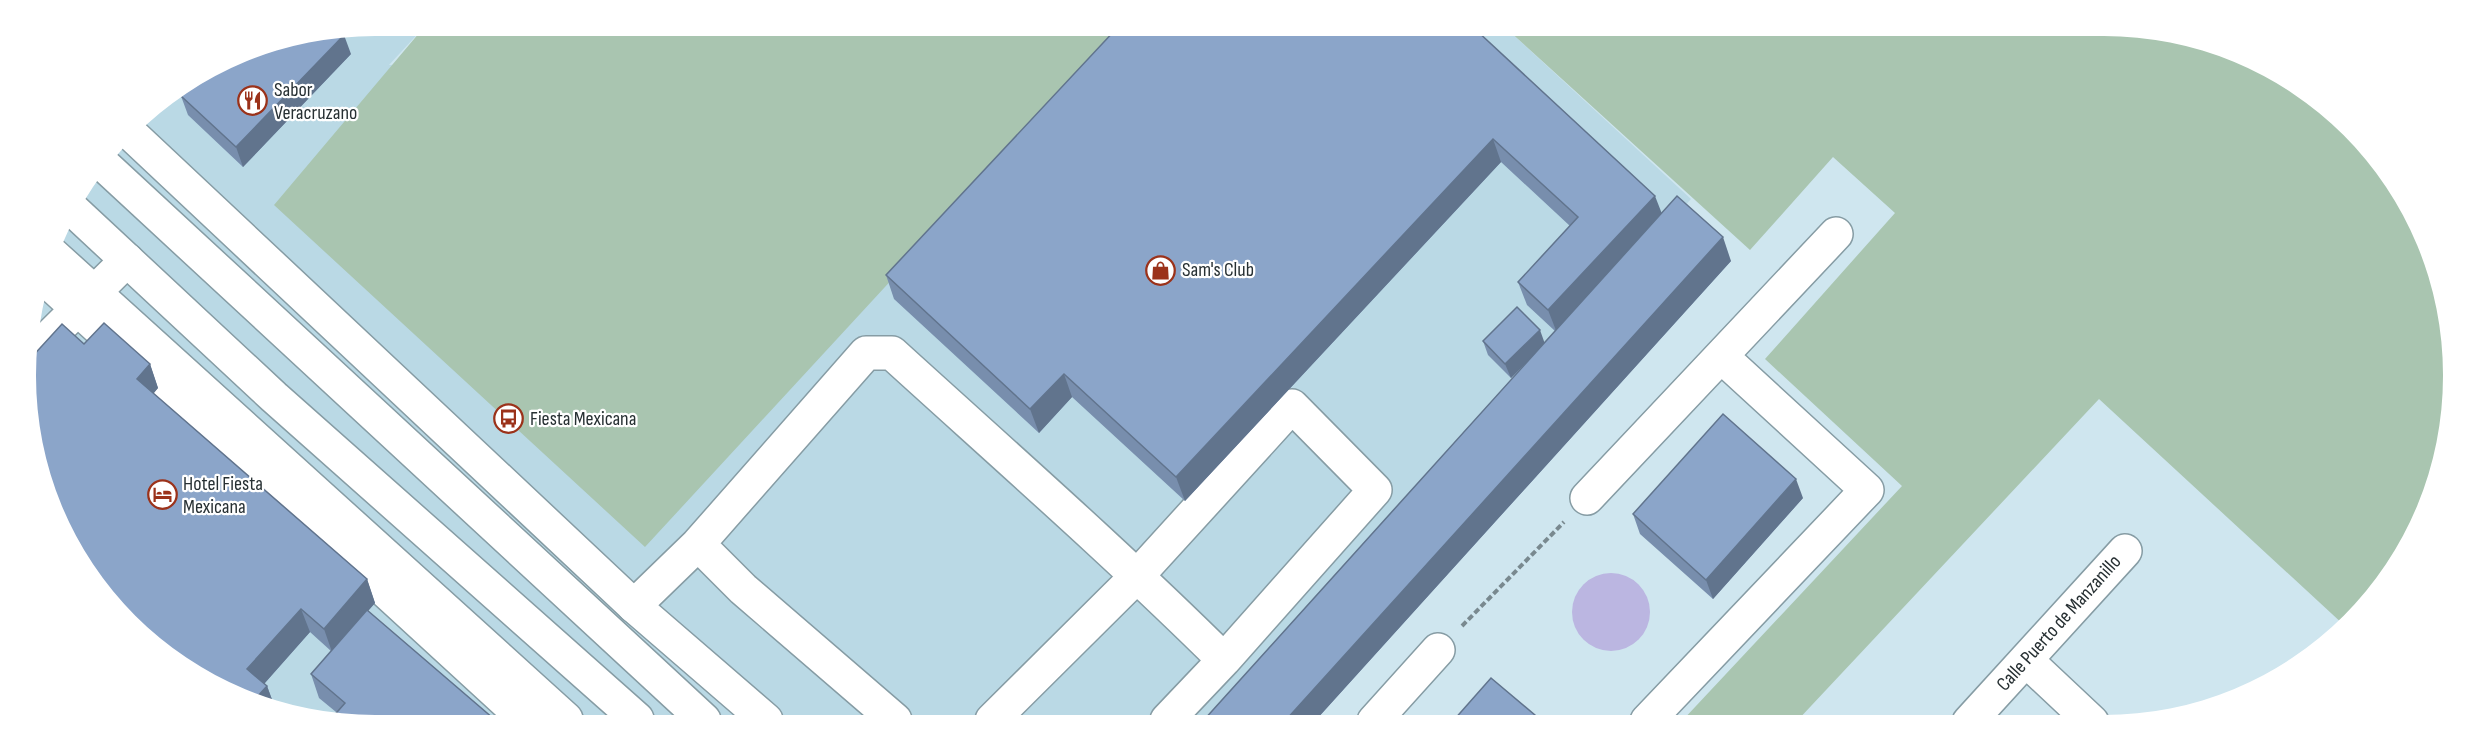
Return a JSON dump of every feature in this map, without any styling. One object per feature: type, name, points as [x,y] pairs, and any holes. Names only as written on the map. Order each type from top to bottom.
[{"type":"main road","points":[[134,136],[634,606],[760,715]]},
{"type":"main road","points":[[107,168],[699,715]]},
{"type":"main road","points":[[77,214],[274,397],[632,715]]},
{"type":"main road","points":[[1587,498],[1836,234]]},
{"type":"main road","points":[[56,260],[86,301],[521,715]]},
{"type":"main road","points":[[37,349],[127,260]]},
{"type":"main road","points":[[50,281],[86,301],[561,715]]},
{"type":"main road","points":[[634,606],[698,544],[866,353],[892,353],[1073,519],[1138,575],[1224,660]]},
{"type":"main road","points":[[1654,715],[1867,490],[1721,356]]},
{"type":"main road","points":[[997,715],[1138,575],[1292,406],[1375,490],[1224,660],[1172,715]]},
{"type":"main road","points":[[698,544],[743,589],[889,715]]},
{"type":"main road","name":"Calle Puerto de Manzanillo","points":[[1975,715],[2125,551]]},
{"type":"main road","points":[[535,629],[601,715]]},
{"type":"main road","points":[[1379,715],[1438,650]]},
{"type":"main road","points":[[2026,660],[2085,715]]},
{"type":"path","points":[[1438,650],[1587,498]]},
{"type":"shaded area","points":[[376,36],[416,36],[389,65],[965,36],[1514,36],[1691,199],[1225,715],[353,714],[309,708],[266,697],[206,670],[161,639],[58,495],[54,485],[39,420],[36,376],[39,331],[48,288],[62,246],[81,206],[106,169],[135,135],[187,93],[225,71],[266,54],[331,39]]},
{"type":"shaded area","points":[[1611,573],[1626,576],[1643,590],[1650,612],[1647,627],[1633,644],[1611,651],[1596,648],[1579,634],[1572,612],[1575,597],[1589,580]]},
{"type":"green space","points":[[417,36],[1117,36],[645,547],[274,205]]},
{"type":"green space","points":[[1515,36],[2104,36],[2148,39],[2213,54],[2273,81],[2327,120],[2344,135],[2373,169],[2408,225],[2425,266],[2431,288],[2442,353],[2440,420],[2425,485],[2408,526],[2386,564],[2339,620],[2099,399],[1803,715],[1688,715],[1902,486],[1765,359],[1895,213],[1833,157],[1750,250]]},
{"type":"building","name":"Sam's Club","points":[[1110,36],[1482,36],[1655,196],[1548,310],[1518,282],[1578,217],[1493,139],[1176,477],[1064,374],[1030,409],[886,275]]},
{"type":"building","points":[[341,38],[236,147],[182,97],[225,71],[266,54],[309,43]]},
{"type":"building","points":[[1677,196],[1723,237],[1290,715],[1208,715]]},
{"type":"building","points":[[1517,307],[1540,330],[1505,364],[1483,341]]},
{"type":"building","points":[[104,323],[150,364],[137,379],[367,579],[324,629],[301,609],[247,669],[267,686],[259,694],[206,670],[169,645],[135,616],[93,564],[71,526],[54,485],[43,442],[37,398],[37,353],[62,324],[84,344]]},
{"type":"building","points":[[1723,414],[1796,479],[1706,580],[1633,514]]},
{"type":"building","points":[[367,610],[489,715],[376,715],[337,713],[345,703],[311,674]]},
{"type":"building","points":[[1491,678],[1535,715],[1458,715]]},
{"type":"place","name":"Sabor Veracruzano","points":[[253,101]]},
{"type":"place","name":"Sam's Club","points":[[1161,270]]},
{"type":"place","name":"Fiesta Mexicana","points":[[509,419]]},
{"type":"place","name":"Hotel Fiesta Mexicana","points":[[162,495]]}]
